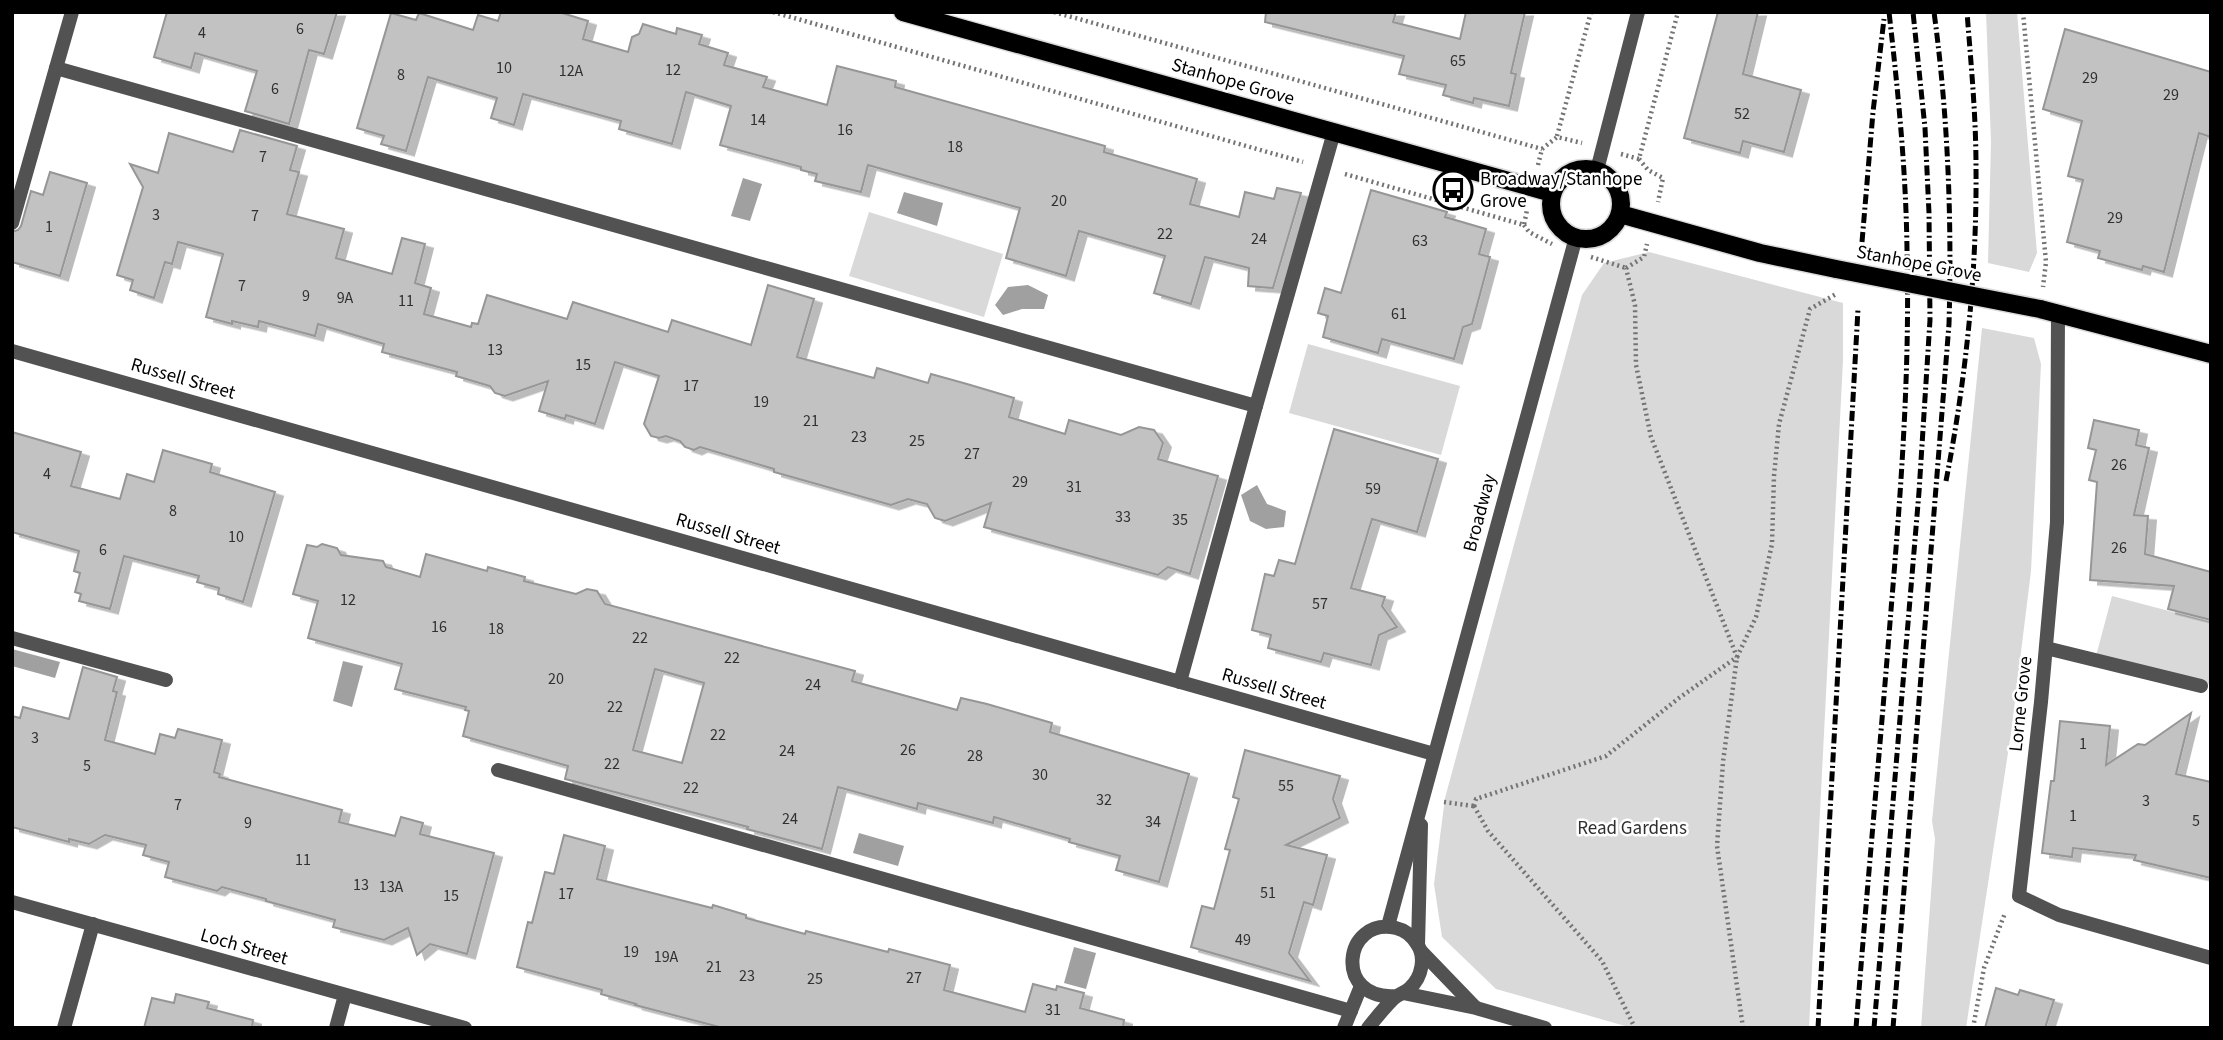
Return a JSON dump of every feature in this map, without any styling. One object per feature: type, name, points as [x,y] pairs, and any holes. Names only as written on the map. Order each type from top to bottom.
[{"type":"main road","name":"Stanhope Grove","points":[[903,12],[1552,193]]},
{"type":"main road","points":[[1581,168],[1597,170],[1617,185],[1622,199],[1620,214],[1614,227],[1602,236],[1589,239],[1576,237],[1566,233],[1557,224],[1552,213],[1552,193],[1558,182],[1569,173],[1581,168]]},
{"type":"main road","name":"Stanhope Grove","points":[[1620,214],[1760,253],[2049,311],[2211,354]]},
{"type":"street","points":[[12,223],[72,12]]},
{"type":"street","points":[[1597,170],[1638,12]]},
{"type":"street","points":[[56,68],[1255,406]]},
{"type":"street","points":[[1180,682],[1255,406],[1334,132]]},
{"type":"street","name":"Broadway","points":[[1388,926],[1576,237]]},
{"type":"street","name":"Lorne Grove","points":[[2019,896],[2057,522],[2049,311]]},
{"type":"street","name":"Russell Street","points":[[12,351],[1434,754]]},
{"type":"street","points":[[12,638],[166,680]]},
{"type":"street","points":[[2046,648],[2201,686]]},
{"type":"street","points":[[498,770],[1351,1011]]},
{"type":"street","name":"Broadway","points":[[1368,1028],[1399,995],[1413,986],[1422,964],[1419,948],[1421,799]]},
{"type":"street","points":[[2019,896],[2059,915],[2211,958]]},
{"type":"street","name":"Loch Street","points":[[12,902],[465,1028]]},
{"type":"street","points":[[64,1028],[93,924]]},
{"type":"street","points":[[1476,1009],[1410,936],[1400,929],[1388,926],[1367,932],[1353,952],[1354,976],[1361,986],[1372,994],[1384,997],[1399,995],[1476,1009],[1538,1027]]},
{"type":"street","points":[[1344,1028],[1361,986]]},
{"type":"street","points":[[336,1028],[345,995]]},
{"type":"path","points":[[773,12],[1524,225],[1542,149],[1054,12]]},
{"type":"path","points":[[1557,137],[1591,12]]},
{"type":"path","points":[[1626,268],[1634,305],[1636,365],[1651,438],[1737,657]]},
{"type":"path","points":[[1743,1028],[1717,846],[1723,762],[1737,657],[1756,617],[1773,544],[1774,476],[1779,424],[1810,309],[1839,292]]},
{"type":"path","points":[[1635,1028],[1602,961],[1488,831],[1474,806],[1475,799],[1606,756],[1679,698],[1737,657]]},
{"type":"path","points":[[1973,1028],[1984,968],[2006,911],[2019,896]]},
{"type":"green space","points":[[1986,12],[2017,12],[2037,253],[2029,272],[1988,263],[1991,142]]},
{"type":"green space","points":[[869,212],[1003,254],[984,317],[849,276]]},
{"type":"green space","name":"Read Gardens","points":[[1649,252],[1843,303],[1843,360],[1809,1028],[1632,1028],[1496,989],[1442,937],[1434,884],[1445,798],[1582,295],[1604,263]]},
{"type":"green space","points":[[1982,328],[2034,338],[2041,364],[2031,571],[2011,733],[1966,1028],[1921,1028],[1935,839],[1932,821]]},
{"type":"green space","points":[[1308,344],[1460,386],[1441,455],[1289,413]]},
{"type":"green space","points":[[2112,596],[2211,622],[2211,685],[2096,656]]},
{"type":"shaded area","points":[[743,178],[762,184],[750,221],[731,216]]},
{"type":"shaded area","points":[[904,192],[943,203],[937,226],[897,213]]},
{"type":"shaded area","points":[[1028,285],[1048,295],[1044,309],[1022,309],[1003,315],[995,305],[1008,287]]},
{"type":"shaded area","points":[[1257,485],[1267,504],[1286,511],[1284,527],[1266,529],[1250,521],[1241,495]]},
{"type":"shaded area","points":[[12,649],[60,662],[55,678],[12,666]]},
{"type":"shaded area","points":[[343,661],[363,666],[352,707],[333,701]]},
{"type":"shaded area","points":[[859,833],[904,846],[898,866],[853,853]]},
{"type":"shaded area","points":[[1074,947],[1096,953],[1086,989],[1064,983]]},
{"type":"building","points":[[167,12],[337,12],[324,54],[309,50],[289,124],[245,111],[257,71],[195,53],[191,68],[154,57]]},
{"type":"building","points":[[501,12],[559,12],[588,21],[583,39],[628,52],[632,37],[639,34],[643,24],[676,34],[677,28],[702,35],[699,44],[728,53],[724,65],[767,77],[763,87],[827,105],[837,66],[896,81],[895,87],[1105,146],[1104,152],[1197,179],[1190,204],[1239,217],[1245,192],[1274,199],[1277,188],[1301,193],[1273,288],[1248,286],[1249,268],[1205,257],[1191,304],[1154,293],[1165,256],[1079,231],[1066,276],[1006,258],[1020,208],[868,165],[861,192],[815,181],[817,174],[801,170],[801,167],[720,145],[731,106],[686,92],[672,144],[619,129],[621,121],[523,94],[514,125],[491,118],[497,98],[428,77],[406,151],[381,144],[384,136],[357,128],[391,13],[416,20],[419,13],[473,30],[478,15],[498,21]]},
{"type":"building","points":[[1266,12],[1396,12],[1393,22],[1460,39],[1466,12],[1525,12],[1511,73],[1516,74],[1509,106],[1474,98],[1473,103],[1443,95],[1446,85],[1399,74],[1404,56],[1265,22]]},
{"type":"building","points":[[1718,12],[1758,12],[1743,74],[1801,90],[1784,152],[1743,141],[1740,153],[1684,138]]},
{"type":"building","points":[[2065,29],[2211,72],[2211,137],[2199,133],[2164,272],[2143,266],[2142,270],[2098,258],[2100,251],[2067,242],[2083,180],[2068,176],[2082,121],[2043,109]]},
{"type":"building","points":[[240,130],[297,146],[290,170],[299,172],[287,214],[344,229],[336,258],[392,274],[402,238],[425,244],[415,283],[431,288],[424,314],[471,327],[472,323],[478,324],[487,295],[567,319],[573,302],[668,332],[672,320],[751,345],[768,285],[814,299],[797,357],[874,378],[877,368],[928,383],[931,374],[967,384],[1014,398],[1009,417],[1065,434],[1069,420],[1121,435],[1139,427],[1154,430],[1163,443],[1158,459],[1218,476],[1190,574],[1168,567],[1158,575],[984,527],[991,503],[945,521],[935,518],[927,504],[908,499],[891,505],[774,472],[774,469],[700,447],[694,450],[666,436],[651,436],[644,424],[659,376],[615,362],[595,424],[566,415],[565,419],[539,411],[548,381],[505,396],[495,393],[490,386],[456,376],[457,372],[382,352],[384,344],[318,324],[315,336],[259,321],[258,327],[206,317],[223,254],[178,242],[172,264],[165,262],[154,298],[130,290],[133,280],[117,275],[143,187],[130,164],[158,173],[169,133],[233,152]]},
{"type":"building","points":[[50,172],[87,183],[60,276],[12,262],[12,232],[21,226],[31,191],[43,195]]},
{"type":"building","points":[[1371,190],[1447,212],[1445,217],[1486,229],[1479,254],[1490,257],[1472,324],[1463,327],[1454,359],[1382,339],[1378,353],[1323,337],[1328,316],[1318,313],[1325,288],[1341,293]]},
{"type":"building","points":[[2094,420],[2139,430],[2136,445],[2149,448],[2134,515],[2148,516],[2145,554],[2211,572],[2211,620],[2168,609],[2174,586],[2090,580],[2097,482],[2089,480],[2096,450],[2088,448]]},
{"type":"building","points":[[1334,429],[1438,459],[1417,532],[1372,519],[1351,588],[1385,597],[1382,606],[1397,627],[1379,635],[1371,665],[1324,653],[1321,662],[1268,648],[1271,635],[1252,630],[1265,574],[1274,576],[1279,560],[1295,564]]},
{"type":"building","points":[[12,432],[81,452],[71,486],[120,499],[127,474],[154,482],[163,450],[212,464],[210,472],[275,492],[243,602],[218,594],[219,588],[197,582],[199,576],[124,556],[110,609],[79,601],[81,594],[75,592],[80,573],[74,571],[79,551],[12,532]]},
{"type":"building","points":[[322,544],[337,548],[341,555],[383,561],[386,567],[420,577],[426,554],[487,571],[488,567],[525,577],[524,581],[576,594],[587,589],[597,591],[605,604],[855,671],[852,681],[957,710],[961,698],[987,704],[1052,723],[1050,732],[1189,774],[1159,882],[1116,870],[1120,856],[1069,842],[1070,839],[994,817],[993,823],[918,803],[917,809],[838,787],[822,849],[565,779],[568,766],[463,736],[469,711],[465,710],[466,707],[395,689],[402,664],[308,638],[318,601],[293,594],[307,545],[317,547]],"holes":[[[655,669],[704,683],[682,763],[633,750]]]},
{"type":"building","points":[[83,667],[117,677],[113,691],[117,692],[105,740],[155,754],[160,734],[175,738],[178,729],[222,740],[214,772],[220,774],[219,777],[342,810],[339,822],[395,836],[401,817],[423,823],[420,834],[494,853],[467,954],[430,944],[417,955],[408,928],[384,940],[333,927],[335,920],[266,899],[222,887],[217,891],[165,877],[169,862],[143,855],[146,845],[105,835],[89,844],[69,839],[69,842],[12,827],[12,716],[20,718],[23,707],[69,719]]},
{"type":"building","points":[[2191,713],[2176,774],[2211,782],[2211,878],[2134,860],[2136,855],[2073,848],[2072,857],[2042,853],[2051,781],[2054,781],[2060,721],[2110,726],[2106,765],[2138,744],[2145,745]]},
{"type":"building","points":[[1245,750],[1340,776],[1333,799],[1340,818],[1286,845],[1327,855],[1313,905],[1304,902],[1289,953],[1310,981],[1191,947],[1202,906],[1214,909],[1230,850],[1225,849],[1239,799],[1233,797]]},
{"type":"building","points":[[564,835],[605,846],[597,879],[712,908],[713,905],[746,915],[746,918],[805,934],[806,931],[950,965],[944,990],[1025,1012],[1033,984],[1056,990],[1057,986],[1084,993],[1080,1008],[1124,1020],[1123,1028],[723,1028],[635,1005],[601,994],[602,990],[517,967],[528,922],[532,923],[545,872],[554,874]]},
{"type":"building","points":[[1996,988],[2018,995],[2020,990],[2054,1000],[2045,1028],[1985,1028]]},
{"type":"building","points":[[176,994],[209,1002],[207,1008],[253,1020],[252,1028],[144,1028],[152,998],[174,1003]]},
{"type":"railway","points":[[1856,1028],[1895,565],[1906,385],[1908,295],[1905,190],[1889,12]]},
{"type":"railway","points":[[1874,1028],[1919,492],[1930,320],[1925,128],[1913,12]]},
{"type":"railway","points":[[1893,1028],[1949,324],[1948,168],[1934,12]]},
{"type":"railway","points":[[1946,481],[1965,364],[1975,246],[1975,128],[1967,12]]},
{"type":"railway","points":[[1862,242],[1884,19]]},
{"type":"railway","points":[[1818,1028],[1858,309]]},
{"type":"place","name":"Broadway/Stanhope Grove","points":[[1453,190]]}]
